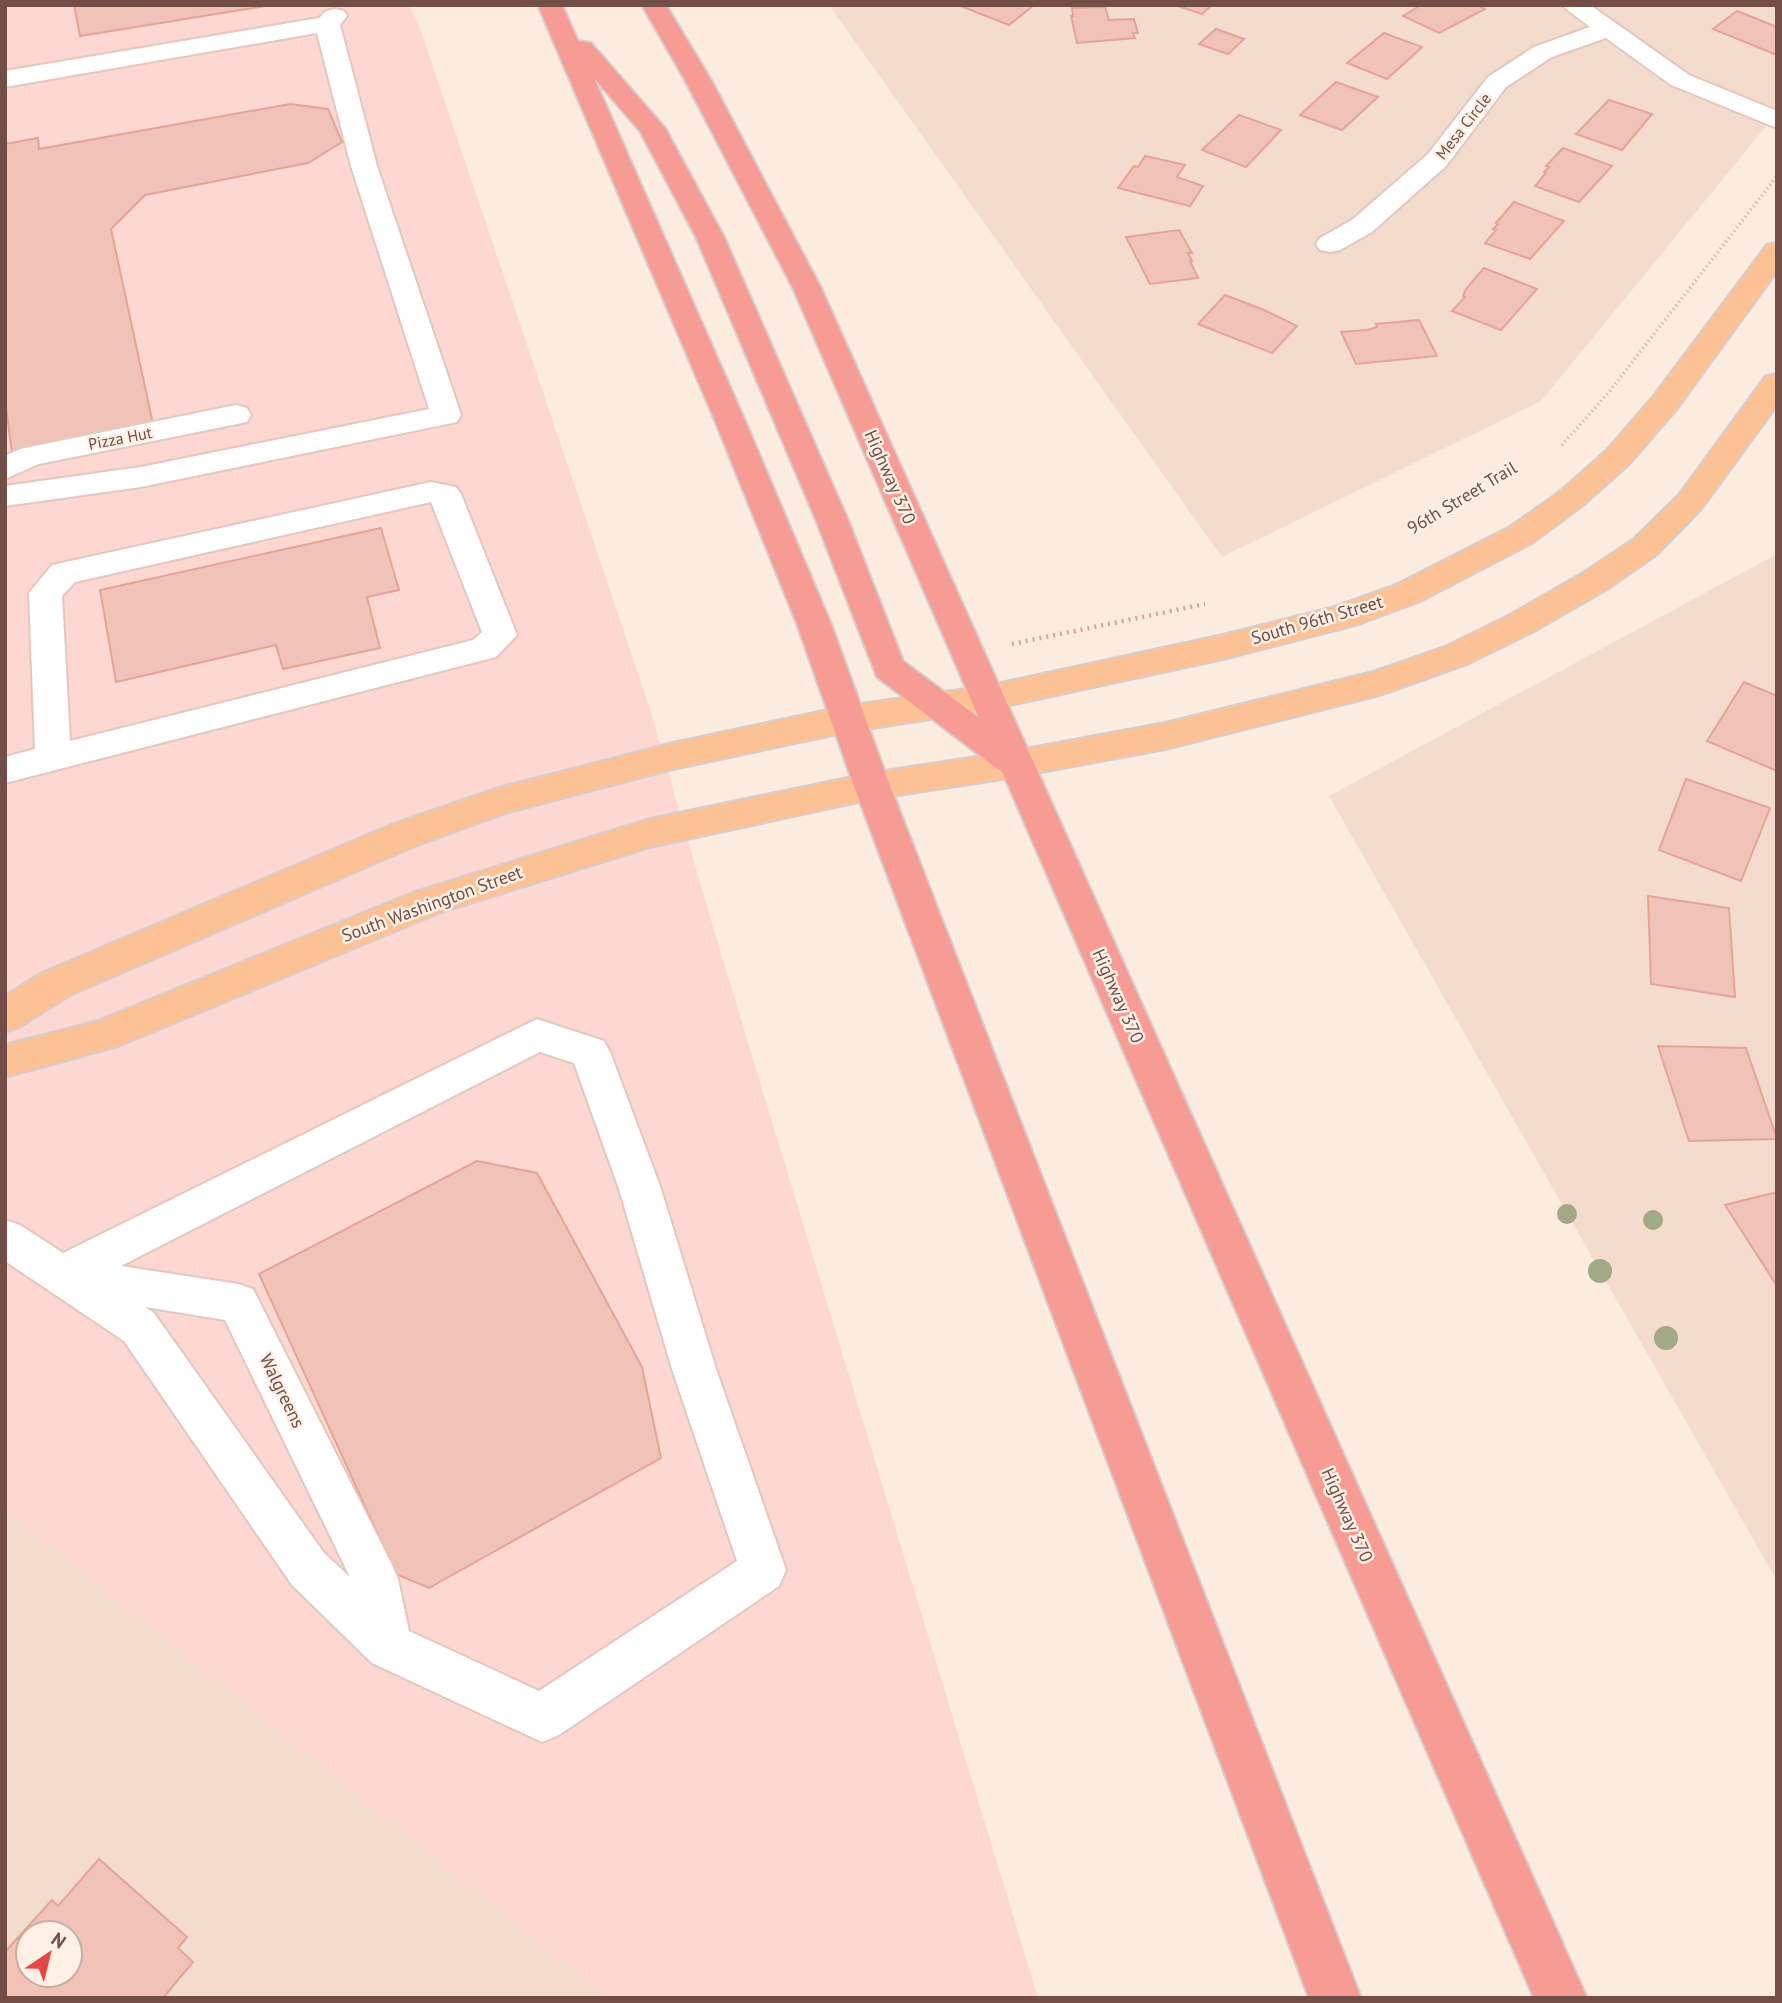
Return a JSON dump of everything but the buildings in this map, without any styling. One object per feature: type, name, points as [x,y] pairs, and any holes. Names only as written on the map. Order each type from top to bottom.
[{"type":"highway","name":"Highway 370","points":[[654,5],[698,80],[807,288],[1561,1998]]},
{"type":"highway","points":[[554,12],[652,128],[715,249],[832,520],[889,668],[1016,764]]},
{"type":"highway","points":[[554,12],[737,435],[814,624],[872,786],[1335,1998]]},
{"type":"main road","name":"South 96th Street","points":[[847,719],[987,698],[1223,647],[1343,617],[1408,593],[1521,535],[1572,498],[1618,457],[1664,404],[1777,251]]},
{"type":"main road","points":[[872,786],[1016,764],[1165,736],[1380,683],[1457,655],[1522,623],[1595,581],[1645,547],[1690,502],[1777,383]]},
{"type":"main road","points":[[5,1016],[56,984],[428,826],[499,801],[673,756],[847,719]]},
{"type":"main road","name":"South Washington Street","points":[[5,1061],[104,1035],[415,908],[531,868],[650,834],[872,786]]},
{"type":"street","points":[[1573,5],[1680,80],[1777,120]]},
{"type":"street","points":[[5,79],[331,20],[365,166],[446,415],[141,477],[5,496]]},
{"type":"street","name":"Mesa Circle","points":[[1330,244],[1362,226],[1437,160],[1497,82],[1543,52],[1609,28]]},
{"type":"street","name":"Pizza Hut","points":[[5,469],[31,456],[236,415]]},
{"type":"street","points":[[5,770],[53,758],[484,649],[500,635],[445,494],[431,492],[64,573],[45,593],[53,758]]},
{"type":"street","points":[[5,1238],[139,1327],[308,1569],[389,1646],[542,1718],[763,1570],[695,1369],[640,1189],[590,1052],[537,1035],[61,1275]]},
{"type":"street","name":"Walgreens","points":[[61,1275],[238,1303],[375,1579],[389,1646]]},
{"type":"path","points":[[1559,448],[1609,392],[1777,176]]},
{"type":"path","points":[[1034,640],[1216,602]]},
{"type":"shaded area","points":[[5,5],[409,5],[421,31],[649,706],[715,934],[1038,1998],[607,1998],[5,1509]]},
{"type":"shaded area","points":[[829,5],[1777,5],[1777,113],[1541,401],[1222,557]]},
{"type":"shaded area","points":[[1777,554],[1777,1581],[1329,796]]},
{"type":"shaded area","points":[[5,1509],[607,1998],[5,1998]]}]
